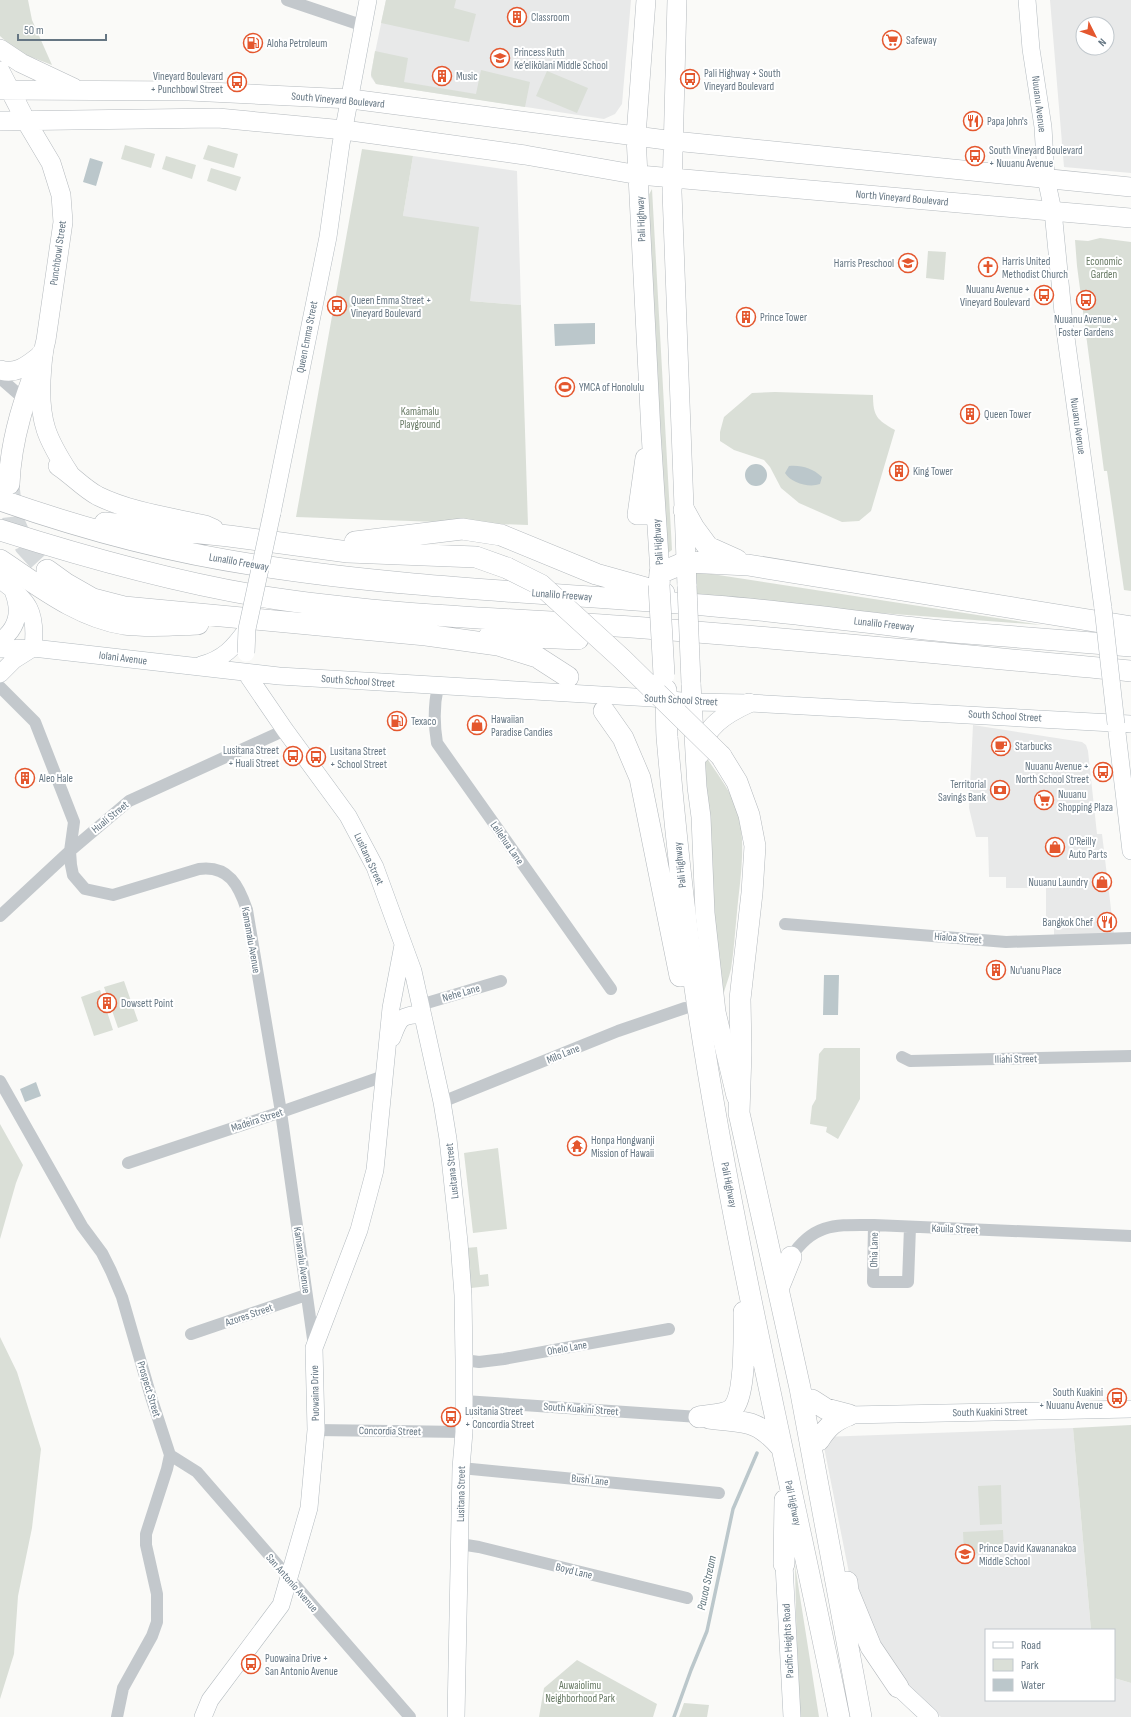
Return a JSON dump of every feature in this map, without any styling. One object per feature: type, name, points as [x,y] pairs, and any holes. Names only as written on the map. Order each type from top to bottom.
[{"type":"highway","points":[[5,492],[13,440],[24,399],[42,354]]},
{"type":"highway","name":"Lunalilo Freeway","points":[[5,492],[27,510],[117,536],[167,549],[276,568],[426,585],[715,606],[953,632],[1131,646]]},
{"type":"highway","points":[[27,510],[92,521],[229,536],[348,552],[476,557],[507,568],[541,585],[622,659],[721,756],[737,782],[749,815],[755,846],[752,893],[740,999],[740,1113]]},
{"type":"highway","points":[[684,510],[694,528],[708,547],[748,565]]},
{"type":"highway","points":[[314,548],[327,544],[389,539],[462,529],[486,532],[501,535],[596,574],[715,606]]},
{"type":"highway","points":[[0,530],[50,546],[142,571],[204,586],[283,600],[374,610],[664,630],[1131,671]]},
{"type":"highway","points":[[0,560],[75,608],[104,620],[124,624],[157,626],[251,624]]},
{"type":"highway","points":[[660,579],[686,562],[748,565],[1131,627]]},
{"type":"highway","points":[[48,570],[65,583],[93,599],[124,607],[251,624],[426,635],[498,645],[537,658],[568,677]]},
{"type":"highway","name":"Pali Highway","points":[[660,579],[664,675],[667,700],[667,733],[686,924],[698,1009],[726,1174],[740,1237],[744,1269],[839,1717]]},
{"type":"highway","points":[[426,635],[448,633],[721,644],[855,646]]},
{"type":"highway","points":[[604,711],[623,738],[640,778],[685,1008],[721,1142]]},
{"type":"highway","name":"Pali Highway","points":[[740,1113],[813,1452],[861,1717]]},
{"type":"highway","points":[[778,1289],[791,1257]]},
{"type":"highway","points":[[699,1417],[724,1412],[734,1408],[741,1392],[744,1332],[744,1269]]},
{"type":"highway","points":[[785,1320],[796,1326],[812,1400],[848,1591],[871,1647],[898,1687]]},
{"type":"highway","points":[[812,1400],[823,1408],[849,1415]]},
{"type":"highway","points":[[819,1440],[825,1430],[833,1423],[849,1415]]},
{"type":"highway","points":[[699,1417],[755,1424],[768,1433],[781,1447]]},
{"type":"highway","points":[[784,1564],[784,1514],[787,1475]]},
{"type":"main road","name":"Queen Emma Street","points":[[246,673],[239,652],[251,624],[328,237],[344,130],[351,99],[368,0]]},
{"type":"main road","name":"Pali Highway","points":[[646,0],[636,136],[650,433],[660,579]]},
{"type":"main road","name":"Pali Highway","points":[[677,0],[675,27],[674,141],[672,178],[691,702],[697,788],[701,817],[705,913],[716,1012],[740,1113]]},
{"type":"main road","points":[[675,27],[681,0]]},
{"type":"main road","name":"Nuuanu Avenue","points":[[1026,0],[1031,49],[1043,127],[1046,178],[1053,211],[1064,323],[1101,585],[1124,724],[1131,851]]},
{"type":"main road","points":[[0,49],[26,66],[77,89]]},
{"type":"main road","name":"Punchbowl Street","points":[[0,71],[5,91],[26,121],[51,163],[60,187],[63,204],[63,222],[46,340],[42,354],[40,400],[42,417],[52,445],[69,473]]},
{"type":"main road","name":"South Vineyard Boulevard","points":[[5,91],[77,89],[189,91],[351,99],[674,141]]},
{"type":"main road","points":[[0,121],[218,118],[344,130],[525,155],[639,175],[672,178]]},
{"type":"main road","points":[[674,141],[1131,187]]},
{"type":"main road","name":"North Vineyard Boulevard","points":[[672,178],[1131,218]]},
{"type":"main road","points":[[0,370],[6,372],[22,369],[42,354]]},
{"type":"main road","points":[[24,399],[47,458],[69,473],[82,487],[105,499],[127,507],[205,525],[229,536]]},
{"type":"main road","points":[[0,641],[12,630],[16,623],[18,610],[6,584]]},
{"type":"main road","points":[[0,674],[14,660],[33,648],[34,626],[28,606],[24,599],[6,584]]},
{"type":"main road","name":"Iolani Avenue","points":[[0,650],[33,648],[246,673]]},
{"type":"main road","points":[[195,667],[239,652]]},
{"type":"main road","name":"South School Street","points":[[246,673],[691,702],[748,703],[903,712],[1033,717],[1124,724]]},
{"type":"main road","name":"Lusitana Street","points":[[246,673],[285,730],[348,816],[375,867],[413,971],[442,1102],[448,1139],[460,1242],[463,1295],[464,1432],[461,1468],[456,1717]]},
{"type":"main road","points":[[697,788],[701,749],[710,730],[727,713],[748,703]]},
{"type":"main road","points":[[387,1050],[391,1008],[403,945]]},
{"type":"main road","points":[[387,1050],[397,1024],[405,1016],[421,1009]]},
{"type":"main road","name":"Puowaina Drive","points":[[203,1717],[210,1700],[282,1605],[290,1580],[309,1508],[316,1430],[314,1348],[359,1230],[375,1170],[387,1050]]},
{"type":"main road","name":"South Kuakini Street","points":[[849,1415],[1131,1409]]},
{"type":"main road","name":"Pacific Heights Road","points":[[784,1564],[792,1717]]},
{"type":"main road","points":[[898,1687],[930,1717]]},
{"type":"street","points":[[287,0],[364,26]]},
{"type":"street","points":[[0,378],[24,399]]},
{"type":"street","name":"Leilehua Lane","points":[[438,686],[436,697],[435,731],[440,748],[611,989]]},
{"type":"street","name":"Kamamalu Avenue","points":[[3,691],[35,722],[74,822],[70,851],[73,875],[85,889],[99,894],[113,895],[204,869],[218,870],[236,883],[247,910],[281,1112],[314,1348]]},
{"type":"street","name":"Huali Street","points":[[0,916],[70,851],[129,801],[285,730]]},
{"type":"street","name":"Hialoa Street","points":[[785,924],[1006,942],[1131,938]]},
{"type":"street","name":"Nehe Lane","points":[[421,1009],[501,981]]},
{"type":"street","name":"Milo Lane","points":[[442,1102],[618,1031],[663,1017],[685,1008]]},
{"type":"street","name":"Iliahi Street","points":[[902,1057],[910,1061],[1131,1056]]},
{"type":"street","name":"Madeira Street","points":[[128,1163],[384,1076]]},
{"type":"street","name":"Prospect Street","points":[[0,1081],[82,1226],[102,1253],[111,1271],[122,1296],[153,1403],[170,1454]]},
{"type":"street","name":"Kauila Street","points":[[791,1257],[801,1242],[816,1232],[836,1225],[874,1225],[1131,1236]]},
{"type":"street","name":"Ohia Lane","points":[[874,1225],[873,1282],[908,1282],[910,1227]]},
{"type":"street","name":"Azores Street","points":[[191,1334],[306,1295]]},
{"type":"street","name":"Ohelo Lane","points":[[464,1360],[479,1362],[504,1359],[669,1329]]},
{"type":"street","name":"South Kuakini Street","points":[[464,1401],[699,1417]]},
{"type":"street","name":"Concordia Street","points":[[316,1430],[464,1432]]},
{"type":"street","points":[[117,1717],[123,1688],[152,1636],[156,1622],[157,1594],[146,1545],[146,1534],[167,1469],[170,1454]]},
{"type":"street","name":"San Antonio Avenue","points":[[170,1454],[197,1472],[410,1717]]},
{"type":"street","name":"Bush Lane","points":[[461,1468],[719,1493]]},
{"type":"street","name":"Boyd Lane","points":[[460,1544],[479,1547],[687,1598]]},
{"type":"shaded area","name":"Princess Ruth Ke’elikōlani Middle School","points":[[386,0],[631,0],[622,104],[615,114],[604,119],[376,84],[371,77],[371,72]]},
{"type":"shaded area","points":[[1050,0],[1131,0],[1131,173],[1064,167]]},
{"type":"shaded area","points":[[413,156],[517,171],[521,305],[470,301],[403,216]]},
{"type":"shaded area","points":[[973,725],[1082,742],[1086,745],[1088,751],[1097,834],[1102,834],[1114,934],[1054,938],[1054,921],[1046,921],[1046,888],[1006,888],[1006,877],[989,877],[988,837],[976,837],[969,808]]},
{"type":"shaded area","name":"Prince David Kawananakoa Middle School","points":[[1073,1428],[1091,1629],[985,1629],[985,1701],[1115,1701],[1115,1678],[1131,1683],[1131,1717],[941,1717],[904,1683],[878,1646],[851,1583],[822,1437]]},
{"type":"green space","points":[[0,0],[28,0],[32,20],[52,65],[18,52],[0,36]]},
{"type":"green space","points":[[386,0],[456,0],[454,8],[476,14],[469,42],[381,23]]},
{"type":"green space","points":[[375,51],[408,58],[404,82],[476,94],[481,70],[530,82],[525,107],[376,84],[371,75]]},
{"type":"green space","points":[[547,71],[588,88],[577,113],[536,96]]},
{"type":"green space","points":[[125,145],[155,154],[151,168],[121,159]]},
{"type":"green space","points":[[208,145],[238,154],[234,168],[203,159]]},
{"type":"green space","name":"Kamāmalu Playground","points":[[362,149],[413,156],[403,216],[479,227],[470,301],[521,305],[528,525],[296,517]]},
{"type":"green space","points":[[166,156],[196,165],[192,179],[162,169]]},
{"type":"green space","points":[[211,168],[241,177],[236,191],[207,181]]},
{"type":"green space","points":[[652,189],[672,550],[661,558],[647,198]]},
{"type":"green space","name":"Economic Garden","points":[[1100,238],[1131,242],[1131,591],[1124,590],[1107,471],[1104,471],[1077,266],[1075,240],[1088,241]]},
{"type":"green space","points":[[928,251],[946,252],[944,280],[926,278]]},
{"type":"green space","points":[[775,392],[873,395],[874,408],[877,417],[895,430],[871,511],[859,521],[842,522],[799,503],[781,488],[770,467],[764,460],[734,450],[720,441],[720,432],[724,417],[752,393]]},
{"type":"green space","points":[[692,571],[1042,625],[840,610],[690,593]]},
{"type":"green space","points":[[703,752],[734,802],[740,821],[742,834],[742,860],[733,955],[731,969],[723,996],[719,984]]},
{"type":"green space","points":[[124,981],[138,1021],[118,1028],[104,987]]},
{"type":"green space","points":[[100,990],[113,1030],[94,1036],[81,997]]},
{"type":"green space","points":[[824,1048],[860,1048],[860,1099],[838,1139],[826,1132],[827,1127],[810,1124],[812,1106],[816,1099],[819,1054]]},
{"type":"green space","points":[[0,1124],[23,1165],[16,1183],[0,1239]]},
{"type":"green space","points":[[498,1148],[507,1229],[473,1233],[464,1153]]},
{"type":"green space","points":[[477,1247],[480,1275],[488,1274],[489,1286],[471,1288],[466,1248]]},
{"type":"green space","points":[[0,1337],[17,1372],[41,1449],[32,1528],[18,1596],[14,1654],[0,1699]]},
{"type":"green space","points":[[1131,1425],[1131,1683],[1115,1678],[1115,1629],[1091,1629],[1073,1428]]},
{"type":"green space","points":[[1001,1485],[1002,1524],[980,1525],[978,1486]]},
{"type":"green space","points":[[1003,1530],[1004,1552],[964,1554],[963,1532]]},
{"type":"green space","points":[[795,1565],[819,1717],[798,1717]]},
{"type":"green space","name":"Auwaiolimu Neighborhood Park","points":[[577,1660],[657,1704],[653,1717],[539,1717],[544,1688]]},
{"type":"green space","points":[[684,1703],[709,1705],[707,1717],[679,1717]]},
{"type":"water","points":[[90,158],[103,162],[96,186],[83,182]]},
{"type":"water","points":[[595,323],[595,344],[555,346],[554,324]]},
{"type":"water","points":[[756,464],[764,467],[767,475],[764,483],[756,486],[748,483],[745,475],[748,467]]},
{"type":"water","points":[[789,466],[798,466],[811,469],[822,477],[820,484],[806,485],[791,480],[785,473]]},
{"type":"water","points":[[824,975],[839,975],[838,1015],[823,1015]]},
{"type":"water","points":[[36,1082],[41,1096],[25,1102],[20,1089]]},
{"type":"waterway","name":"Pauoa Stream","points":[[674,1717],[707,1631],[733,1509],[757,1453]]},
{"type":"tunnel","points":[[9,486],[13,519],[25,546],[47,570]]},
{"type":"place","name":"Classroom","points":[[517,17]]},
{"type":"place","name":"Safeway","points":[[892,40]]},
{"type":"place","name":"Aloha Petroleum","points":[[253,43]]},
{"type":"place","name":"Princess Ruth Ke’elikōlani Middle School","points":[[500,58]]},
{"type":"place","name":"Music","points":[[442,76]]},
{"type":"place","name":"Pali Highway + South Vineyard Boulevard","points":[[690,79]]},
{"type":"place","name":"Vineyard Boulevard + Punchbowl Street","points":[[237,82]]},
{"type":"place","name":"Papa John's","points":[[973,121]]},
{"type":"place","name":"South Vineyard Boulevard + Nuuanu Avenue","points":[[975,156]]},
{"type":"place","name":"Harris Preschool","points":[[908,263]]},
{"type":"place","name":"Harris United Methodist Church","points":[[988,267]]},
{"type":"place","name":"Nuuanu Avenue + Vineyard Boulevard","points":[[1044,295]]},
{"type":"place","name":"Nuuanu Avenue + Foster Gardens","points":[[1086,300]]},
{"type":"place","name":"Queen Emma Street + Vineyard Boulevard","points":[[337,306]]},
{"type":"place","name":"Prince Tower","points":[[746,317]]},
{"type":"place","name":"YMCA of Honolulu","points":[[565,387]]},
{"type":"place","name":"Queen Tower","points":[[970,414]]},
{"type":"place","name":"King Tower","points":[[899,471]]},
{"type":"place","name":"Texaco","points":[[397,721]]},
{"type":"place","name":"Hawaiian Paradise Candies","points":[[477,725]]},
{"type":"place","name":"Starbucks","points":[[1001,746]]},
{"type":"place","name":"Lusitana Street + Huali Street","points":[[293,756]]},
{"type":"place","name":"Lusitana Street + School Street","points":[[316,757]]},
{"type":"place","name":"Nuuanu Avenue + North School Street","points":[[1103,772]]},
{"type":"place","name":"Aleo Hale","points":[[25,778]]},
{"type":"place","name":"Territorial Savings Bank","points":[[1000,790]]},
{"type":"place","name":"Nuuanu Shopping Plaza","points":[[1044,800]]},
{"type":"place","name":"O'Reilly Auto Parts","points":[[1055,847]]},
{"type":"place","name":"Nuuanu Laundry","points":[[1102,882]]},
{"type":"place","name":"Bangkok Chef","points":[[1107,922]]},
{"type":"place","name":"Nu'uanu Place","points":[[996,970]]},
{"type":"place","name":"Dowsett Point","points":[[107,1003]]},
{"type":"place","name":"Honpa Hongwanji Mission of Hawaii","points":[[577,1146]]},
{"type":"place","name":"South Kuakini + Nuuanu Avenue","points":[[1117,1398]]},
{"type":"place","name":"Lusitania Street + Concordia Street","points":[[451,1417]]},
{"type":"place","name":"Prince David Kawananakoa Middle School","points":[[965,1554]]},
{"type":"place","name":"Puowaina Drive + San Antonio Avenue","points":[[251,1664]]}]
